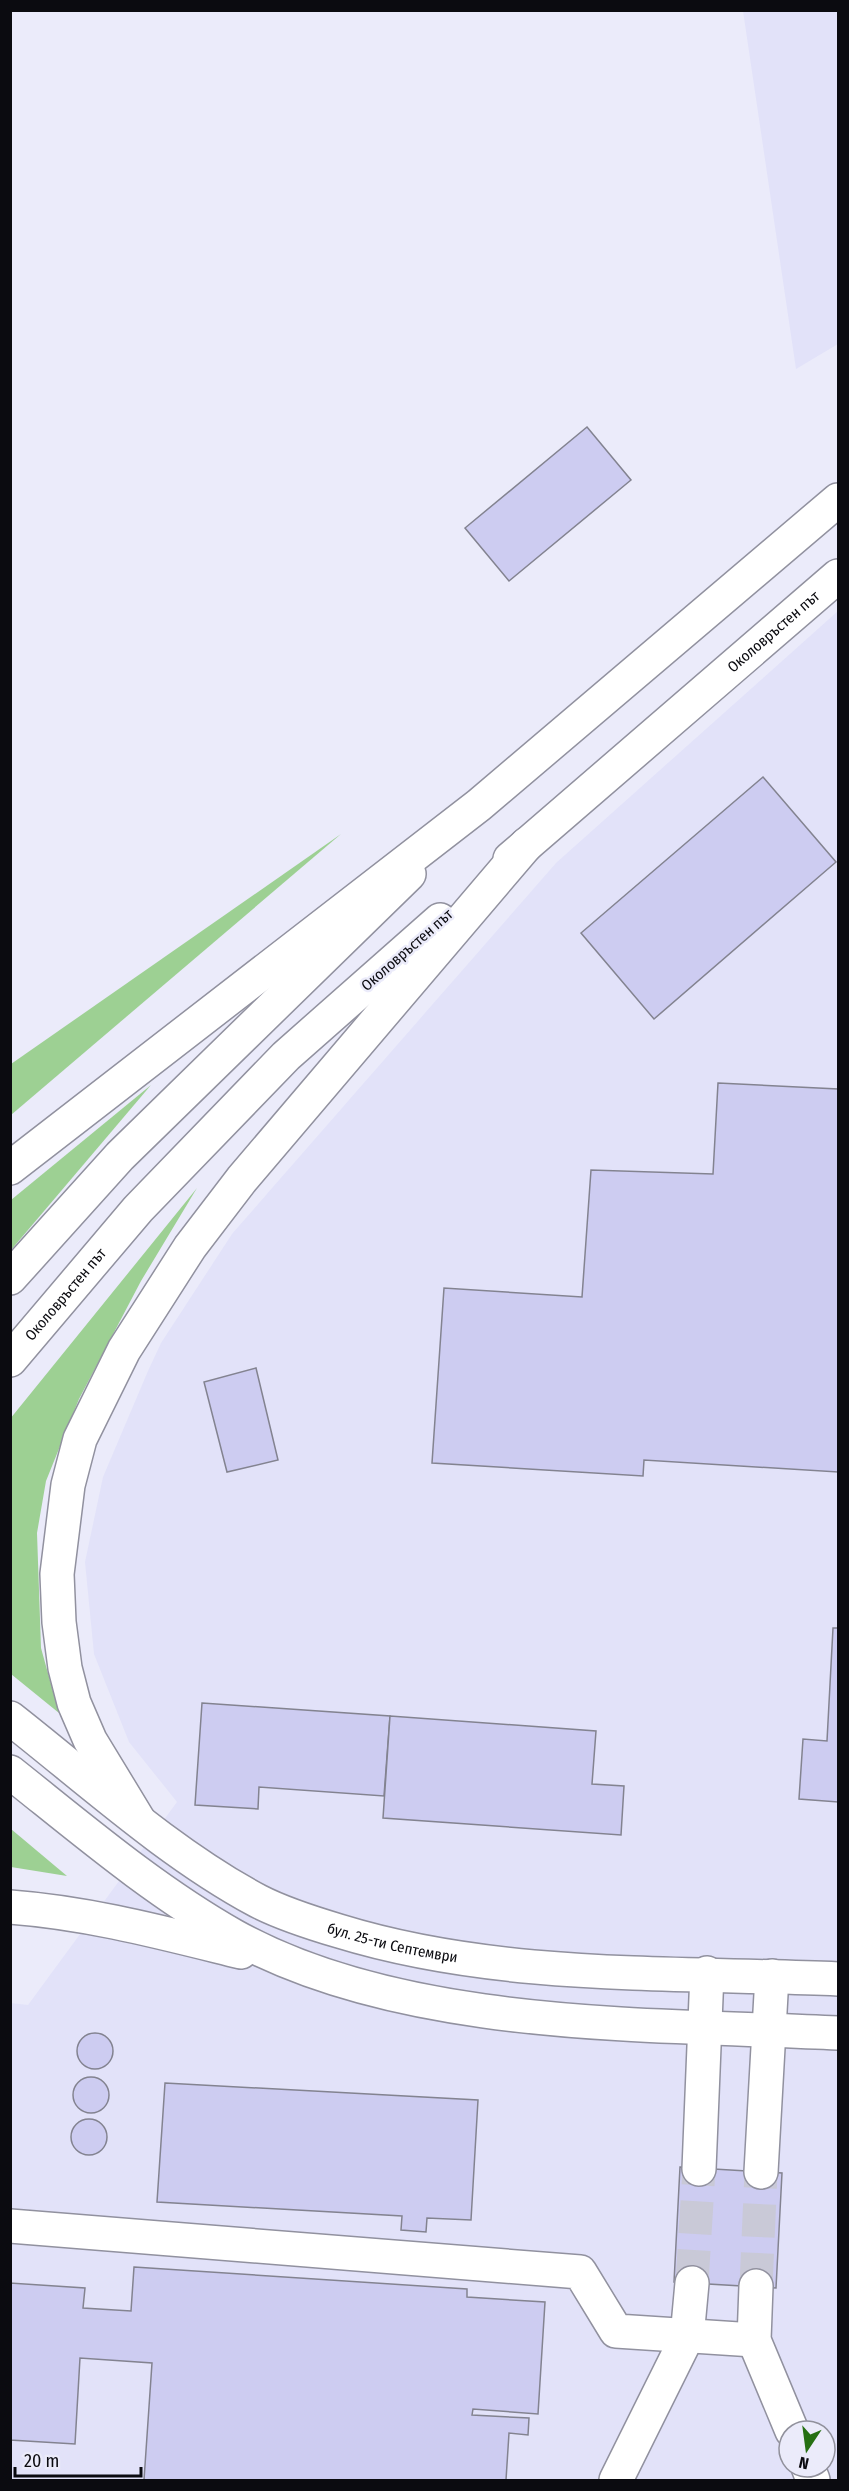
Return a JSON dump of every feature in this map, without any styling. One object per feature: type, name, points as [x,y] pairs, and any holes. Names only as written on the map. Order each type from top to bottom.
[{"type":"main road","points":[[10,1168],[479,805],[838,500]]},
{"type":"main road","name":"Околовръстен път","points":[[10,1360],[138,1209],[286,1056],[527,844],[838,576]]},
{"type":"main road","points":[[10,1278],[120,1156],[479,805]]},
{"type":"main road","points":[[138,1819],[90,1740],[74,1703],[64,1668],[57,1574],[68,1485],[80,1439],[124,1350],[190,1247],[242,1179],[527,844]]},
{"type":"main road","name":"бул. 25-ти Септември","points":[[10,1718],[206,1870],[260,1902],[363,1938],[414,1951],[487,1962],[570,1970],[838,1979]]},
{"type":"main road","points":[[10,1772],[169,1897],[236,1937],[315,1972]]},
{"type":"main road","points":[[10,1907],[56,1910],[133,1924],[380,1990],[447,2004],[567,2019],[704,2028],[838,2033]]},
{"type":"main road","points":[[699,2169],[707,1973]]},
{"type":"main road","points":[[761,2172],[772,1976]]},
{"type":"main road","points":[[10,2226],[580,2272],[616,2331],[754,2340]]},
{"type":"main road","points":[[616,2481],[687,2337],[692,2283]]},
{"type":"main road","points":[[756,2286],[754,2340],[787,2419]]},
{"type":"shaded area","points":[[743,11],[838,11],[838,344],[796,369]]},
{"type":"shaded area","points":[[838,611],[838,2480],[11,2480],[10,2003],[28,2005],[177,1802],[129,1742],[94,1654],[85,1562],[103,1477],[148,1371],[161,1343],[232,1234],[556,863]]},
{"type":"green space","points":[[341,834],[11,1115],[11,1064]]},
{"type":"green space","points":[[151,1085],[11,1250],[11,1200]]},
{"type":"green space","points":[[197,1188],[141,1281],[79,1399],[46,1481],[37,1533],[41,1648],[59,1713],[11,1674],[10,1419]]},
{"type":"green space","points":[[11,1829],[67,1876],[11,1867]]},
{"type":"building","points":[[587,427],[631,480],[509,581],[465,528]]},
{"type":"building","points":[[763,777],[836,862],[654,1019],[581,933]]},
{"type":"building","points":[[718,1083],[838,1089],[838,1472],[644,1460],[643,1476],[432,1463],[444,1288],[582,1297],[591,1170],[713,1174]]},
{"type":"building","points":[[256,1368],[278,1460],[227,1472],[204,1382]]},
{"type":"building","points":[[833,1628],[838,1628],[838,1802],[799,1799],[803,1739],[827,1741]]},
{"type":"building","points":[[202,1703],[390,1716],[384,1796],[259,1787],[258,1809],[195,1805]]},
{"type":"building","points":[[390,1716],[596,1731],[592,1784],[624,1786],[621,1835],[383,1818]]},
{"type":"building","points":[[95,2033],[108,2038],[113,2051],[108,2064],[95,2069],[82,2064],[77,2051],[82,2038]]},
{"type":"building","points":[[91,2077],[104,2082],[109,2095],[104,2108],[91,2113],[78,2108],[73,2095],[78,2082]]},
{"type":"building","points":[[165,2083],[478,2100],[471,2220],[427,2218],[426,2232],[401,2230],[402,2216],[157,2202]]},
{"type":"building","points":[[89,2119],[102,2124],[107,2137],[102,2150],[89,2155],[76,2150],[71,2137],[76,2124]]},
{"type":"building","points":[[680,2167],[782,2173],[776,2288],[674,2282]]},
{"type":"building","points":[[134,2267],[467,2289],[467,2297],[545,2302],[538,2414],[473,2409],[472,2415],[529,2418],[528,2435],[509,2433],[506,2480],[144,2480],[152,2363],[80,2358],[75,2444],[10,2440],[10,2283],[85,2288],[83,2308],[131,2311]]},
{"type":"tunnel","points":[[692,2283],[699,2169]]},
{"type":"tunnel","points":[[756,2286],[761,2172]]}]
